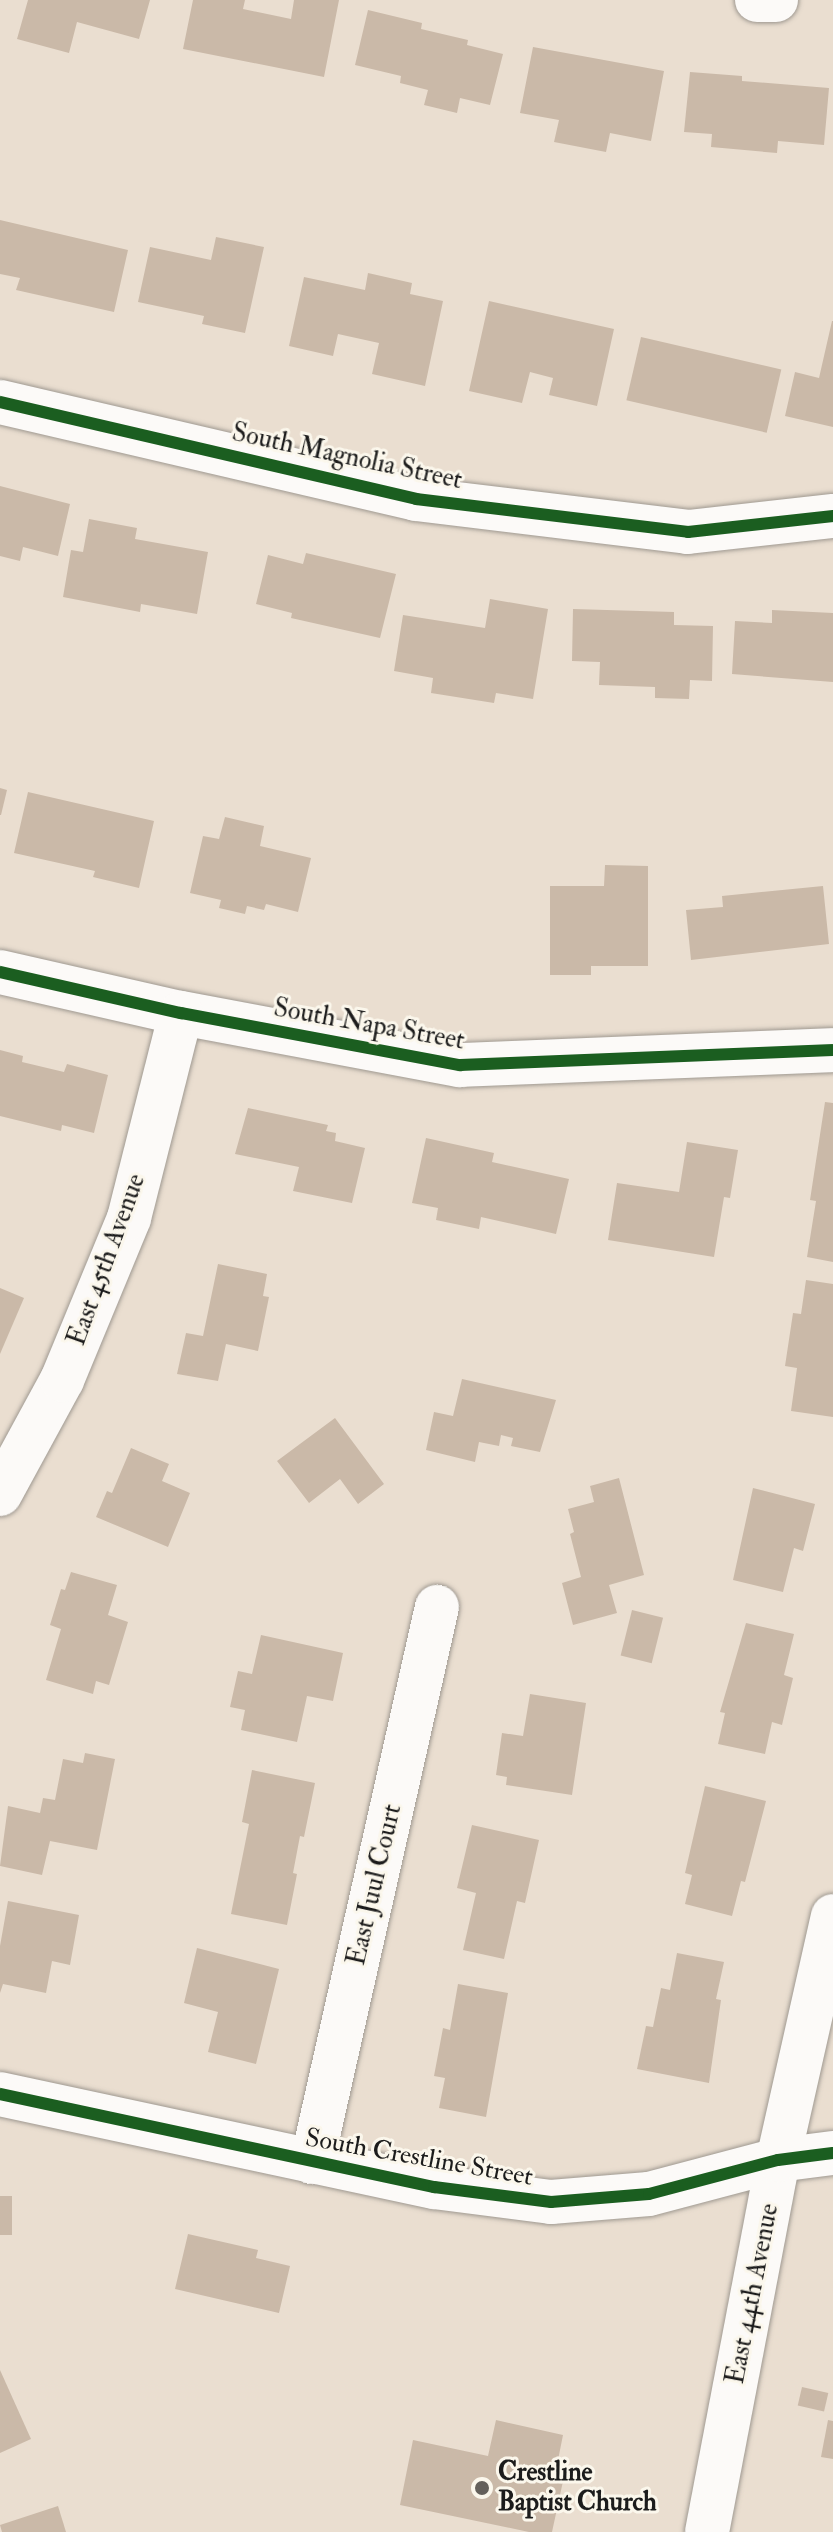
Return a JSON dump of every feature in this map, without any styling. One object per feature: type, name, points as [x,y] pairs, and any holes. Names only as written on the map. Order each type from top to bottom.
[{"type":"street","points":[[757,0],[776,0]]},
{"type":"street","name":"South Magnolia Street","points":[[0,402],[416,499],[688,532],[833,516]]},
{"type":"street","name":"South Napa Street","points":[[0,972],[181,1013],[460,1065],[833,1050]]},
{"type":"street","name":"East 45th Avenue","points":[[0,1494],[62,1380],[129,1218],[181,1013]]},
{"type":"street","name":"East Juul Court","points":[[312,2162],[437,1607]]},
{"type":"street","name":"East 44th Avenue","points":[[707,2532],[778,2160],[833,1916]]},
{"type":"street","name":"South Crestline Street","points":[[0,2094],[458,2192],[551,2202],[649,2194],[778,2160],[833,2153]]},
{"type":"building","points":[[28,0],[150,0],[139,39],[77,22],[69,53],[17,39]]},
{"type":"building","points":[[193,0],[245,0],[243,9],[291,19],[294,0],[339,0],[324,77],[183,49]]},
{"type":"building","points":[[368,10],[422,23],[421,29],[468,40],[467,45],[503,54],[490,105],[460,98],[457,113],[424,105],[428,90],[400,83],[401,76],[355,65]]},
{"type":"building","points":[[533,47],[664,71],[651,141],[610,133],[606,152],[554,142],[559,120],[520,113]]},
{"type":"building","points":[[690,72],[742,76],[742,81],[829,88],[824,145],[778,141],[777,153],[711,147],[712,134],[684,132]]},
{"type":"building","points":[[0,220],[128,250],[114,312],[16,290],[20,278],[0,274]]},
{"type":"building","points":[[216,237],[264,247],[245,333],[202,324],[204,316],[138,302],[150,247],[211,260]]},
{"type":"building","points":[[368,273],[412,283],[410,294],[443,301],[425,386],[372,374],[379,343],[338,334],[333,356],[289,346],[304,277],[365,290]]},
{"type":"building","points":[[489,301],[614,329],[597,406],[549,395],[553,378],[530,372],[522,403],[469,391]]},
{"type":"building","points":[[832,321],[833,427],[785,416],[795,372],[819,378]]},
{"type":"building","points":[[641,337],[781,369],[767,433],[626,400]]},
{"type":"building","points":[[0,486],[70,504],[58,556],[23,547],[20,561],[0,556]]},
{"type":"building","points":[[89,519],[137,528],[135,539],[208,552],[197,614],[141,604],[140,612],[63,597],[71,550],[83,552]]},
{"type":"building","points":[[306,553],[396,574],[380,638],[291,618],[292,613],[256,604],[268,555],[303,564]]},
{"type":"building","points":[[490,599],[548,609],[533,699],[496,693],[494,703],[431,693],[433,678],[394,671],[403,615],[485,628]]},
{"type":"building","points":[[573,609],[674,612],[674,625],[713,626],[712,681],[690,680],[689,699],[655,698],[655,687],[599,685],[600,662],[572,661]]},
{"type":"building","points":[[772,610],[833,613],[833,682],[732,674],[735,621],[772,623]]},
{"type":"building","points":[[0,788],[7,790],[1,815],[0,815]]},
{"type":"building","points":[[28,792],[154,821],[139,888],[93,877],[95,871],[14,853]]},
{"type":"building","points":[[225,817],[264,826],[260,846],[311,858],[298,912],[266,904],[264,910],[247,906],[245,914],[219,908],[221,900],[190,893],[203,836],[219,839]]},
{"type":"building","points":[[605,865],[648,866],[648,966],[591,966],[591,975],[550,975],[550,886],[604,886]]},
{"type":"building","points":[[823,886],[829,944],[691,960],[686,910],[723,907],[722,896]]},
{"type":"building","points":[[0,1050],[23,1056],[22,1062],[64,1072],[67,1064],[108,1075],[94,1133],[62,1125],[61,1131],[0,1116]]},
{"type":"building","points":[[825,1102],[833,1103],[833,1262],[807,1257],[816,1201],[810,1200]]},
{"type":"building","points":[[248,1108],[328,1125],[326,1131],[336,1133],[335,1141],[365,1148],[352,1203],[293,1191],[299,1167],[235,1154]]},
{"type":"building","points":[[426,1138],[494,1153],[492,1162],[569,1179],[556,1234],[481,1217],[479,1229],[436,1220],[438,1208],[412,1203]]},
{"type":"building","points":[[687,1142],[738,1150],[730,1198],[724,1197],[714,1257],[608,1240],[617,1183],[679,1192]]},
{"type":"building","points":[[218,1264],[267,1274],[263,1296],[269,1297],[258,1351],[226,1344],[218,1381],[177,1374],[186,1333],[203,1336]]},
{"type":"building","points":[[806,1280],[833,1284],[833,1417],[791,1411],[797,1368],[785,1366],[793,1313],[801,1314]]},
{"type":"building","points":[[0,1288],[24,1298],[0,1354]]},
{"type":"building","points":[[462,1379],[556,1400],[540,1452],[511,1446],[513,1438],[501,1435],[499,1446],[479,1442],[475,1462],[426,1450],[434,1412],[453,1416]]},
{"type":"building","points":[[335,1418],[384,1484],[358,1504],[340,1479],[309,1503],[277,1461]]},
{"type":"building","points":[[131,1448],[169,1464],[162,1481],[190,1493],[168,1547],[96,1517],[107,1491],[112,1493]]},
{"type":"building","points":[[619,1478],[644,1575],[609,1585],[617,1613],[573,1625],[562,1583],[581,1577],[570,1534],[574,1532],[568,1509],[594,1502],[590,1486]]},
{"type":"building","points":[[753,1488],[815,1504],[803,1551],[794,1548],[783,1592],[733,1580]]},
{"type":"building","points":[[71,1572],[117,1585],[108,1615],[128,1622],[109,1685],[96,1681],[93,1694],[46,1680],[61,1629],[50,1625],[61,1589],[65,1590]]},
{"type":"building","points":[[632,1610],[663,1618],[652,1663],[621,1656]]},
{"type":"building","points":[[746,1623],[794,1634],[784,1675],[793,1678],[782,1725],[772,1722],[765,1754],[718,1744],[725,1713],[720,1712]]},
{"type":"building","points":[[261,1635],[343,1653],[333,1701],[307,1696],[297,1742],[241,1730],[245,1710],[230,1707],[238,1671],[252,1674]]},
{"type":"building","points":[[530,1694],[586,1703],[572,1795],[506,1785],[507,1777],[496,1775],[502,1733],[523,1736]]},
{"type":"building","points":[[85,1753],[115,1759],[97,1850],[50,1841],[42,1875],[0,1866],[8,1806],[40,1813],[43,1798],[55,1800],[63,1759],[83,1763]]},
{"type":"building","points":[[252,1770],[315,1783],[304,1837],[300,1836],[293,1873],[297,1874],[287,1925],[231,1914],[249,1824],[242,1822]]},
{"type":"building","points":[[705,1786],[766,1801],[745,1882],[741,1881],[732,1916],[685,1904],[692,1875],[685,1873]]},
{"type":"building","points":[[472,1825],[539,1840],[525,1903],[517,1901],[504,1959],[463,1950],[476,1893],[457,1888]]},
{"type":"building","points":[[8,1901],[79,1915],[70,1965],[52,1961],[46,1993],[3,1984],[0,1993],[0,1946]]},
{"type":"building","points":[[197,1948],[279,1969],[256,2064],[208,2052],[218,2012],[184,2003]]},
{"type":"building","points":[[677,1953],[724,1962],[716,1999],[721,2000],[709,2083],[637,2069],[646,2026],[653,2027],[661,1988],[670,1990]]},
{"type":"building","points":[[458,1984],[508,1993],[486,2117],[439,2108],[445,2078],[434,2076],[443,2028],[450,2030]]},
{"type":"building","points":[[0,2196],[12,2196],[12,2235],[0,2235]]},
{"type":"building","points":[[188,2234],[258,2250],[256,2258],[290,2266],[279,2313],[175,2289]]},
{"type":"building","points":[[0,2370],[31,2439],[0,2453]]},
{"type":"building","points":[[802,2387],[828,2393],[824,2412],[798,2406]]},
{"type":"building","name":"Crestline Baptist Church","points":[[496,2420],[563,2435],[556,2470],[565,2472],[552,2532],[529,2532],[400,2505],[413,2440],[488,2456]]},
{"type":"building","points":[[828,2420],[833,2421],[833,2459],[821,2457]]},
{"type":"building","points":[[58,2506],[66,2532],[2,2532],[0,2525]]},
{"type":"cycle path","points":[[0,402],[416,499],[688,532],[833,516]]},
{"type":"cycle path","points":[[0,972],[181,1013],[460,1065],[833,1050]]},
{"type":"cycle path","points":[[0,2094],[434,2187],[551,2202],[649,2194],[778,2160],[833,2153]]},
{"type":"place","name":"Crestline Baptist Church","points":[[482,2488]]}]
